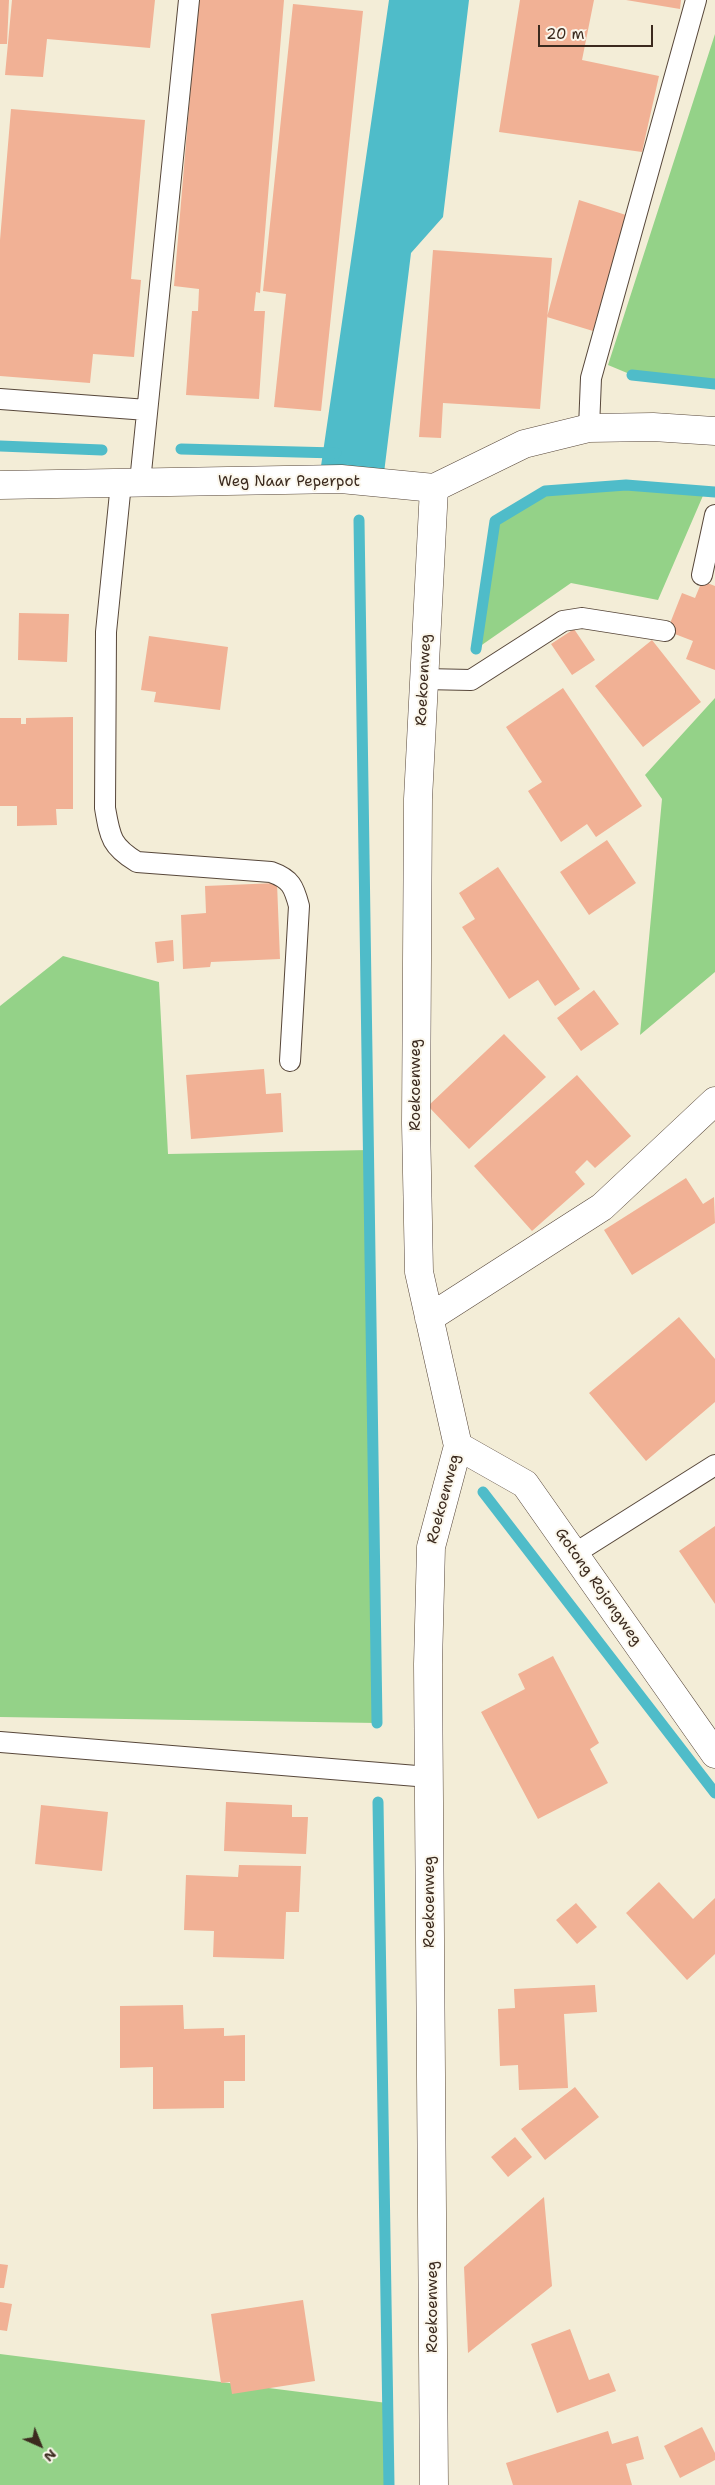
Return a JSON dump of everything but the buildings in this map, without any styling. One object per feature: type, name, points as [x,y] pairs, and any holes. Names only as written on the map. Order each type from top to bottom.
[{"type":"street","points":[[434,488],[524,444],[589,428],[653,427],[715,431]]},
{"type":"street","name":"Weg Naar Peperpot","points":[[0,485],[340,479],[434,488]]},
{"type":"street","name":"Roekoenweg","points":[[434,488],[418,799],[416,1123],[419,1272],[458,1446],[431,1547],[428,1664],[434,2485]]},
{"type":"street","points":[[429,1318],[602,1207],[715,1101]]},
{"type":"street","name":"Gotong Rojongweg","points":[[458,1446],[525,1484],[715,1754]]},
{"type":"lane","points":[[188,0],[147,410],[130,483],[106,632],[105,808],[110,837],[120,852],[137,862],[271,872],[284,876],[295,890],[299,906],[290,1062]]},
{"type":"lane","points":[[589,428],[591,378],[696,0]]},
{"type":"lane","points":[[0,398],[147,410]]},
{"type":"lane","points":[[702,575],[715,515]]},
{"type":"lane","points":[[424,679],[471,680],[563,621],[582,618],[665,631]]},
{"type":"lane","points":[[574,1554],[715,1465]]},
{"type":"lane","points":[[0,1742],[428,1777]]},
{"type":"green space","points":[[715,34],[715,384],[632,375],[608,365]]},
{"type":"green space","points":[[626,485],[705,491],[658,600],[571,583],[476,649],[495,521],[545,491]]},
{"type":"green space","points":[[715,698],[715,972],[640,1035],[662,799],[645,775]]},
{"type":"green space","points":[[63,956],[159,982],[168,1154],[369,1150],[377,1723],[0,1717],[0,1006]]},
{"type":"green space","points":[[0,2354],[387,2403],[389,2485],[0,2485]]},
{"type":"water","points":[[389,0],[469,0],[443,217],[411,253],[384,473],[321,466]]},
{"type":"waterway","points":[[632,375],[715,384]]},
{"type":"waterway","points":[[0,446],[102,450]]},
{"type":"waterway","points":[[181,449],[336,453]]},
{"type":"waterway","points":[[476,649],[495,521],[545,491],[626,485],[715,492]]},
{"type":"waterway","points":[[359,520],[377,1723]]},
{"type":"waterway","points":[[483,1492],[715,1793]]},
{"type":"waterway","points":[[378,1802],[389,2485]]}]
